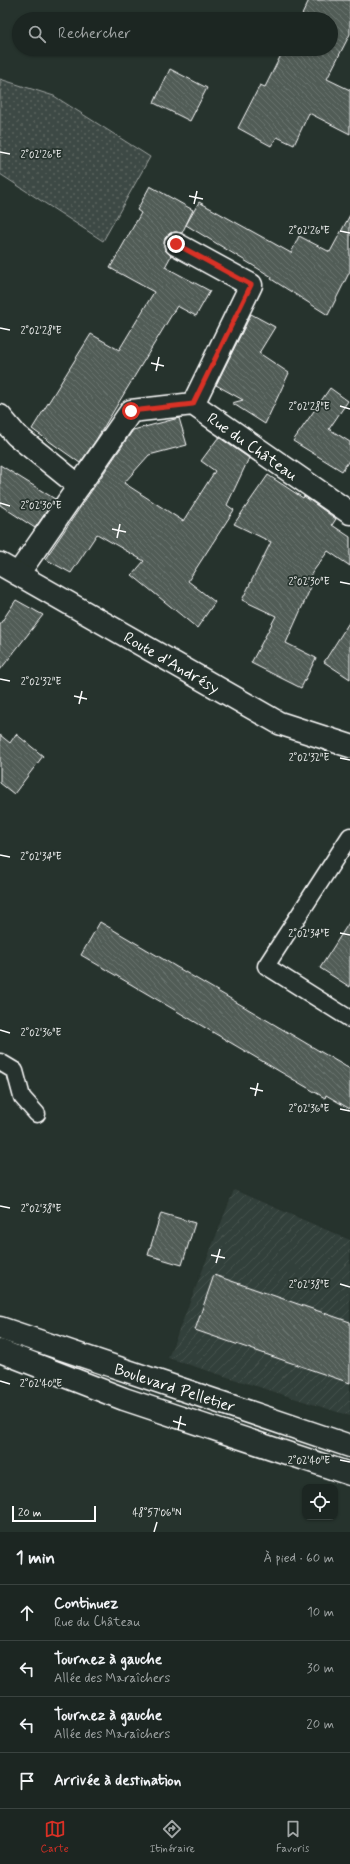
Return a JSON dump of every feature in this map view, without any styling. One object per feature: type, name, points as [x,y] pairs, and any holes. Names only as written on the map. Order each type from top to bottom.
[{"type":"street","points":[[176,244],[251,285],[193,404]]},
{"type":"street","name":"Rue du Château","points":[[9,569],[79,486],[131,411],[193,404],[350,513]]},
{"type":"street","points":[[0,416],[16,436],[79,486]]},
{"type":"street","name":"Route d'Andrésy","points":[[9,569],[279,723],[350,746]]},
{"type":"street","name":"Boulevard Pelletier","points":[[0,1328],[350,1446]]},
{"type":"street","name":"Boulevard Pelletier","points":[[0,1352],[124,1399],[350,1474]]},
{"type":"lane","points":[[350,836],[266,966],[350,1019]]},
{"type":"lane","points":[[0,1062],[15,1071],[22,1097],[36,1114]]},
{"type":"shaded area","points":[[0,79],[54,96],[150,157],[103,241],[0,174]]},
{"type":"shaded area","points":[[234,1190],[350,1240],[350,1416],[168,1358]]},
{"type":"building","points":[[309,0],[350,0],[350,34],[327,79],[350,90],[350,134],[309,113],[294,145],[277,137],[271,146],[238,128],[260,85],[265,87],[280,56],[338,56],[338,12],[303,12]]},
{"type":"building","points":[[170,69],[207,88],[190,121],[154,103]]},
{"type":"building","points":[[150,186],[193,210],[182,233],[170,233],[165,238],[165,250],[171,256],[165,267],[210,291],[196,316],[177,306],[96,440],[80,463],[32,429],[91,334],[119,350],[154,292],[110,268],[141,213],[137,210]]},
{"type":"building","points":[[199,202],[291,253],[299,236],[330,252],[350,215],[350,271],[328,315],[271,279],[272,277],[186,225]]},
{"type":"building","points":[[251,314],[275,327],[259,353],[289,373],[265,424],[232,403],[243,400],[216,385]]},
{"type":"building","points":[[330,388],[348,401],[329,429],[350,442],[350,459],[342,471],[293,441]]},
{"type":"building","points":[[179,418],[187,445],[149,455],[124,483],[183,521],[215,471],[201,461],[218,438],[249,458],[227,505],[234,510],[188,581],[215,602],[197,628],[132,575],[144,561],[97,534],[71,573],[45,559],[133,430]]},
{"type":"building","points":[[0,465],[55,499],[35,528],[0,505]]},
{"type":"building","points":[[268,475],[303,498],[304,496],[336,519],[332,525],[350,537],[350,566],[328,551],[304,584],[311,587],[286,643],[316,658],[301,688],[251,663],[276,616],[242,600],[271,542],[234,524]]},
{"type":"building","points":[[16,600],[43,615],[0,670],[0,624]]},
{"type":"building","points":[[350,621],[350,679],[324,662]]},
{"type":"building","points":[[16,734],[43,756],[14,794],[0,783],[0,735],[10,743]]},
{"type":"building","points":[[350,921],[350,987],[320,968]]},
{"type":"building","points":[[100,922],[350,1069],[350,1109],[326,1095],[325,1098],[81,955]]},
{"type":"building","points":[[161,1213],[195,1223],[182,1265],[148,1255]]},
{"type":"building","points":[[214,1275],[350,1322],[350,1383],[195,1330]]},
{"type":"route","points":[[131,411],[193,404],[251,285],[176,244]]}]
